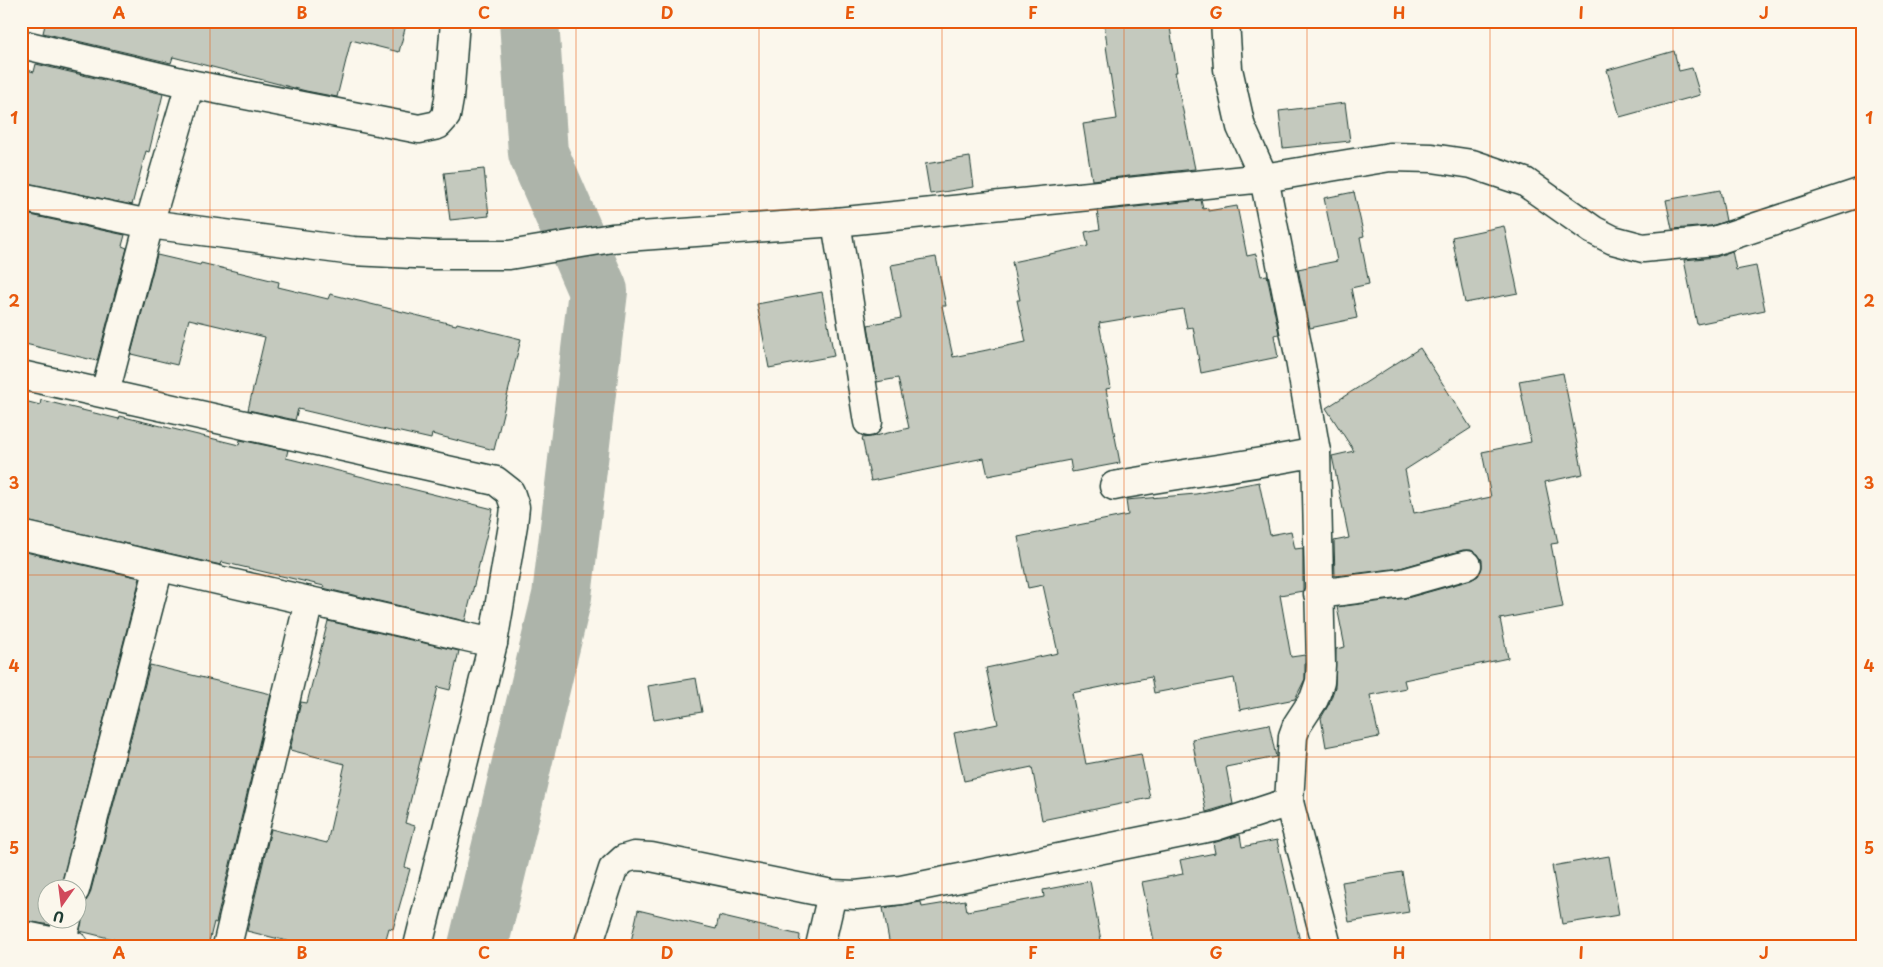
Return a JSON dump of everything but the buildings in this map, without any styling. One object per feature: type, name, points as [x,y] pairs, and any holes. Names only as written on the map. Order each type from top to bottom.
[{"type":"street","points":[[21,44],[190,84],[419,129],[438,125],[446,116],[455,21]]},
{"type":"street","points":[[1225,21],[1228,69],[1241,127],[1264,178],[1316,452],[1320,682],[1314,699],[1297,725],[1293,736],[1289,802],[1327,946]]},
{"type":"street","points":[[105,393],[149,224],[190,84]]},
{"type":"street","points":[[21,197],[149,224],[353,251],[434,255],[509,255],[612,238],[836,222],[1264,178],[1390,158],[1432,158],[1472,164],[1525,182],[1593,230],[1613,240],[1643,248],[1714,241],[1862,192]]},
{"type":"street","points":[[836,222],[868,422]]},
{"type":"street","points":[[21,375],[496,481],[510,492],[515,507],[513,525],[493,643],[418,946]]},
{"type":"street","points":[[1114,486],[1169,475],[1283,459],[1316,452]]},
{"type":"street","points":[[21,535],[493,643]]},
{"type":"street","points":[[1318,594],[1403,583],[1467,565]]},
{"type":"street","points":[[78,880],[159,567]]},
{"type":"street","points":[[227,946],[309,601]]},
{"type":"street","points":[[588,946],[613,869],[624,859],[634,856],[651,857],[832,894],[856,895],[901,890],[1216,826],[1289,802]]},
{"type":"street","points":[[820,946],[832,894]]},
{"type":"street","points":[[21,935],[67,936]]},
{"type":"waterway","points":[[478,946],[562,596],[598,291],[538,153],[529,21]]}]
